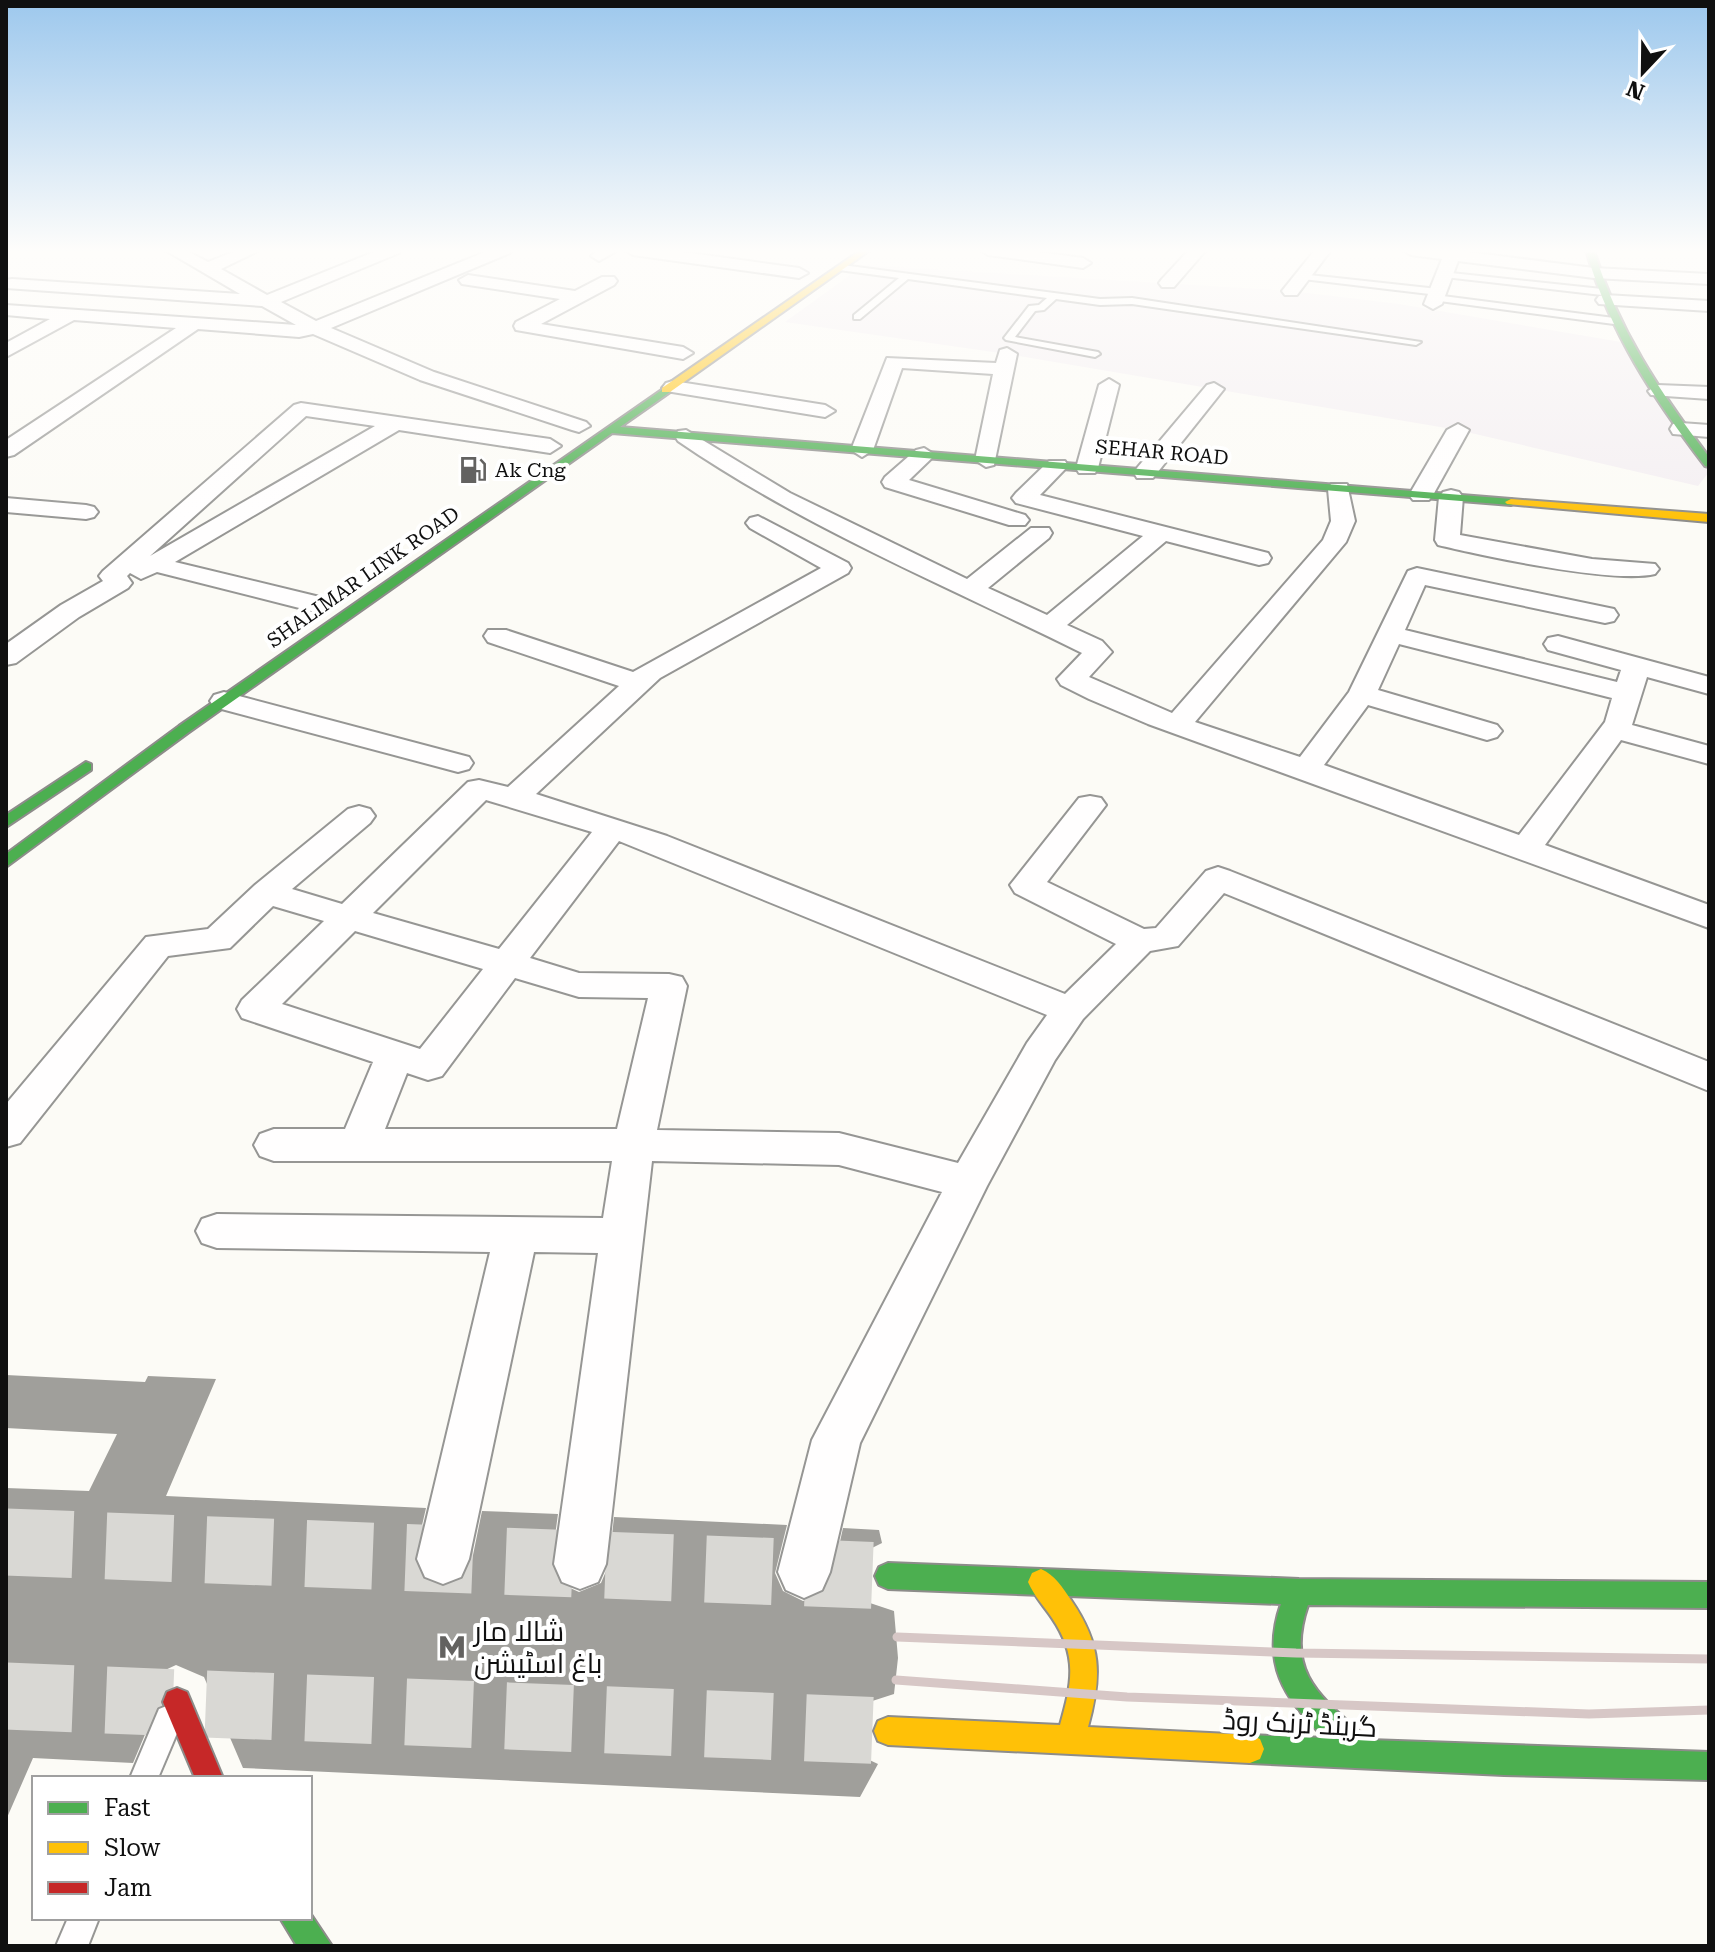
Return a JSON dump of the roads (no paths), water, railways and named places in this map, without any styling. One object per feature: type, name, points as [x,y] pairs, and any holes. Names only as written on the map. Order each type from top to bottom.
[{"type":"main road","name":"SHALIMAR LINK ROAD","points":[[6,862],[224,701],[739,341]]},
{"type":"main road","points":[[1627,341],[1681,429],[1709,464]]},
{"type":"main road","points":[[657,371],[689,349]]},
{"type":"main road","points":[[524,464],[586,421]]},
{"type":"main road","name":"SEHAR ROAD","points":[[612,430],[1709,518]]},
{"type":"main road","name":"SHALIMAR LINK ROAD","points":[[293,623],[325,601]]},
{"type":"main road","points":[[268,641],[299,649]]},
{"type":"main road","points":[[6,822],[98,759]]},
{"type":"main road","points":[[888,1576],[1299,1592],[1709,1595]]},
{"type":"main road","points":[[1041,1582],[1066,1612],[1087,1646],[1087,1686],[1071,1738]]},
{"type":"main road","points":[[1299,1592],[1285,1617],[1282,1651],[1296,1687],[1364,1755]]},
{"type":"main road","points":[[177,1702],[208,1776]]},
{"type":"main road","name":"گرینڈ ٹرنک روڈ","points":[[888,1731],[1364,1755],[1709,1766]]},
{"type":"main road","points":[[296,1920],[316,1946]]},
{"type":"street","points":[[6,351],[24,341]]},
{"type":"street","points":[[6,450],[168,341]]},
{"type":"street","points":[[346,341],[427,376],[586,421]]},
{"type":"street","points":[[632,341],[689,349]]},
{"type":"street","points":[[862,450],[894,362],[1005,361],[986,460]]},
{"type":"street","points":[[1087,468],[1109,385]]},
{"type":"street","points":[[673,387],[825,411]]},
{"type":"street","points":[[1145,473],[1214,389]]},
{"type":"street","points":[[1658,391],[1709,393]]},
{"type":"street","points":[[119,583],[112,576],[301,409],[550,446]]},
{"type":"street","points":[[6,657],[70,611],[396,423]]},
{"type":"street","points":[[1681,429],[1709,431]]},
{"type":"street","points":[[1421,495],[1458,430]]},
{"type":"street","points":[[686,436],[720,462],[907,562],[1050,626],[1098,652],[1071,679],[1177,725],[1526,848],[1709,917]]},
{"type":"street","points":[[924,455],[893,482],[1017,520]]},
{"type":"street","points":[[1057,466],[1024,498],[1259,558]]},
{"type":"street","points":[[1177,725],[1334,542],[1343,521],[1339,489]]},
{"type":"street","points":[[1451,497],[1447,540],[1592,566],[1646,569]]},
{"type":"street","points":[[6,505],[86,512]]},
{"type":"street","points":[[515,797],[650,672],[839,568],[758,523]]},
{"type":"street","points":[[969,590],[1040,533]]},
{"type":"street","points":[[1050,626],[1161,533]]},
{"type":"street","points":[[153,564],[325,601]]},
{"type":"street","points":[[1306,769],[1362,694],[1417,576],[1605,615]]},
{"type":"street","points":[[1390,634],[1632,680],[1709,686]]},
{"type":"street","points":[[497,636],[638,683]]},
{"type":"street","points":[[1558,644],[1632,680]]},
{"type":"street","points":[[1526,848],[1615,729],[1632,680]]},
{"type":"street","points":[[1362,694],[1487,731]]},
{"type":"street","points":[[224,701],[458,763]]},
{"type":"street","points":[[1615,729],[1709,755]]},
{"type":"street","points":[[612,828],[428,1066],[255,1009],[479,789],[515,797],[612,828],[1070,1010]]},
{"type":"street","points":[[1090,805],[1027,885],[1140,941],[1166,938],[1218,878],[1709,1077]]},
{"type":"street","points":[[6,1132],[158,945],[218,940],[267,893],[359,816]]},
{"type":"street","points":[[267,893],[579,985],[669,986],[634,1145],[580,1564]]},
{"type":"street","points":[[804,1572],[836,1440],[968,1182],[1040,1053],[1070,1010],[1140,941]]},
{"type":"street","points":[[359,1145],[395,1055]]},
{"type":"street","points":[[274,1145],[634,1145],[839,1149],[968,1182]]},
{"type":"street","points":[[217,1231],[622,1236]]},
{"type":"street","points":[[443,1559],[516,1235]]},
{"type":"lane","points":[[1014,341],[1095,354]]},
{"type":"lane","points":[[1410,341],[1416,342]]},
{"type":"lane","points":[[145,1776],[177,1702]]},
{"type":"lane","points":[[72,1946],[83,1920]]},
{"type":"tunnel","points":[[6,1542],[888,1576]]},
{"type":"tunnel","points":[[6,1696],[888,1731]]},
{"type":"railway","points":[[897,1637],[1296,1653],[1709,1659]]},
{"type":"railway","points":[[896,1680],[1127,1697],[1589,1714],[1709,1710]]},
{"type":"place","name":"Ak Cng","points":[[473,470]]},
{"type":"place","name":"شالا مار باغ اسٹیشن","points":[[452,1647]]}]
